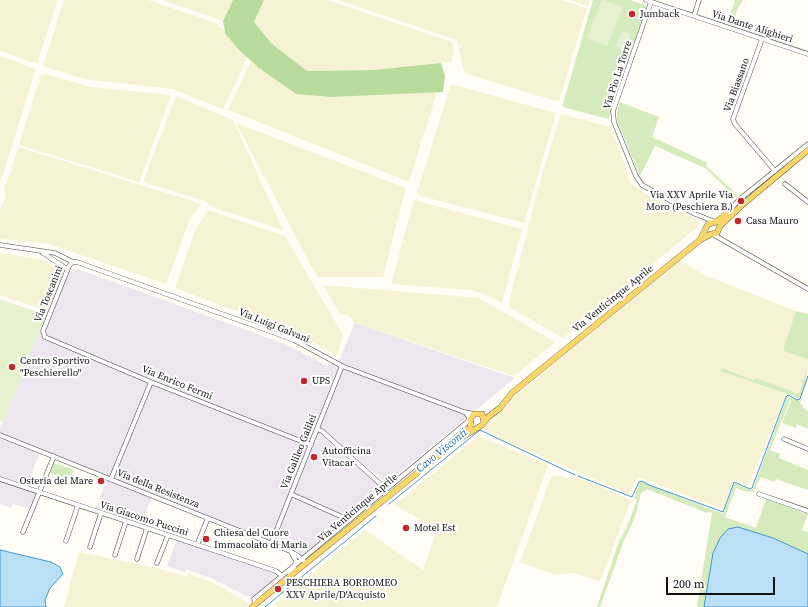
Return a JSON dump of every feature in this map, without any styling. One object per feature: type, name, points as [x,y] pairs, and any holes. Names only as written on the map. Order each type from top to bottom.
[{"type":"main road","points":[[717,224],[808,151]]},
{"type":"main road","points":[[717,224],[727,213],[741,206]]},
{"type":"main road","name":"Via Venticinque Aprile","points":[[458,440],[484,422],[512,393],[700,240],[712,234],[718,233],[717,224],[707,228],[700,240]]},
{"type":"main road","points":[[707,228],[712,234]]},
{"type":"main road","name":"Via Venticinque Aprile","points":[[484,414],[503,404]]},
{"type":"main road","points":[[478,426],[473,425],[472,418],[484,414],[484,422]]},
{"type":"main road","name":"Via Venticinque Aprile","points":[[254,603],[304,561],[458,440],[469,430],[472,418]]},
{"type":"street","name":"Via Dante Alighieri","points":[[646,0],[808,54]]},
{"type":"street","points":[[694,16],[699,0]]},
{"type":"street","name":"Via Pio La Torre","points":[[651,2],[613,111],[613,117],[640,182],[652,191],[717,224]]},
{"type":"street","name":"Via Biassano","points":[[762,39],[734,120],[775,171]]},
{"type":"street","points":[[727,213],[740,199],[808,144]]},
{"type":"street","points":[[785,184],[808,202]]},
{"type":"street","name":"Via Pio La Torre","points":[[695,214],[707,228]]},
{"type":"street","points":[[717,224],[726,240]]},
{"type":"street","points":[[712,234],[726,240],[808,289]]},
{"type":"street","name":"Via Luigi Galvani","points":[[0,245],[55,253],[66,257],[72,263],[294,340],[342,366],[466,413],[472,418]]},
{"type":"street","name":"Via Luigi Galvani","points":[[41,252],[62,264],[67,269]]},
{"type":"street","points":[[62,264],[63,259],[66,257]]},
{"type":"street","name":"Via Toscanini","points":[[43,331],[67,269],[72,263]]},
{"type":"street","name":"Via Enrico Fermi","points":[[43,331],[43,334],[49,339],[151,382],[311,445]]},
{"type":"street","name":"Via Galileo Galilei","points":[[272,544],[342,366]]},
{"type":"street","points":[[111,479],[151,382]]},
{"type":"street","points":[[294,565],[304,561],[349,520],[472,418]]},
{"type":"street","points":[[317,429],[322,431],[386,489]]},
{"type":"street","name":"Via della Resistenza","points":[[0,435],[290,551],[304,561]]},
{"type":"street","points":[[784,439],[808,449]]},
{"type":"street","points":[[23,532],[54,456]]},
{"type":"street","name":"Via Giacomo Puccini","points":[[0,479],[276,571],[283,578]]},
{"type":"street","points":[[291,494],[349,520]]},
{"type":"street","points":[[759,494],[808,511]]},
{"type":"street","points":[[66,541],[78,506]]},
{"type":"street","points":[[90,547],[102,513]]},
{"type":"street","points":[[197,545],[208,518]]},
{"type":"street","points":[[115,554],[126,521]]},
{"type":"street","points":[[137,559],[147,528]]},
{"type":"street","points":[[157,563],[168,535]]},
{"type":"street","points":[[283,578],[293,570],[295,559],[290,551]]},
{"type":"shaded area","points":[[0,0],[58,0],[37,64],[0,51]]},
{"type":"shaded area","points":[[64,0],[148,0],[216,23],[247,57],[223,109],[172,89],[84,79],[43,66]]},
{"type":"shaded area","points":[[162,0],[233,0],[223,21]]},
{"type":"shaded area","points":[[264,0],[327,0],[452,42],[454,53],[451,62],[373,70],[307,71],[272,44],[254,22]]},
{"type":"shaded area","points":[[338,0],[562,0],[587,8],[559,102],[467,74],[463,68],[457,40]]},
{"type":"shaded area","points":[[570,0],[590,0],[588,6]]},
{"type":"shaded area","points":[[0,56],[36,69],[0,184]]},
{"type":"shaded area","points":[[251,61],[296,94],[331,97],[437,92],[409,182],[228,110]]},
{"type":"shaded area","points":[[46,74],[91,87],[171,95],[139,182],[19,145],[40,76]]},
{"type":"shaded area","points":[[451,84],[556,113],[524,223],[421,196],[417,193]]},
{"type":"shaded area","points":[[176,96],[233,120],[283,230],[212,207],[205,201],[143,182]]},
{"type":"shaded area","points":[[561,114],[611,127],[631,183],[646,194],[694,218],[700,225],[563,338],[509,307],[539,185]]},
{"type":"shaded area","points":[[236,123],[406,188],[383,277],[317,277]]},
{"type":"shaded area","points":[[19,147],[201,204],[190,219],[166,284],[49,244],[0,239],[0,211],[6,195],[4,188]]},
{"type":"shaded area","points":[[414,200],[522,229],[502,303],[484,294],[471,290],[391,284]]},
{"type":"shaded area","points":[[208,210],[285,236],[343,335],[337,356],[298,334],[175,288],[195,231]]},
{"type":"shaded area","points":[[0,253],[45,260],[62,274],[47,311],[0,295]]},
{"type":"shaded area","points":[[680,260],[704,275],[796,311],[784,351],[808,359],[808,366],[799,393],[794,394],[756,378],[753,380],[722,368],[786,395],[749,485],[733,480],[722,509],[638,477],[629,494],[505,441],[484,428],[491,418],[504,409],[513,398]]},
{"type":"shaded area","points":[[78,269],[285,344],[328,366],[340,358],[355,323],[515,378],[387,483],[327,435],[383,489],[356,515],[295,565],[296,561],[290,551],[0,434],[0,428],[62,274]]},
{"type":"shaded area","points":[[323,285],[479,298],[555,342],[514,376],[355,323],[349,316],[340,314]]},
{"type":"shaded area","points":[[478,436],[548,465],[497,607],[272,607],[365,530],[423,570],[437,530],[395,505]]},
{"type":"shaded area","points":[[0,437],[40,452],[26,487],[0,478]]},
{"type":"shaded area","points":[[557,475],[573,480],[578,477],[631,500],[600,581],[574,573],[555,575],[520,562],[551,477]]},
{"type":"shaded area","points":[[107,480],[152,498],[145,514],[147,515],[143,525],[95,509]]},
{"type":"shaded area","points":[[0,481],[37,493],[31,509],[13,504],[11,508],[0,504]]},
{"type":"shaded area","points":[[177,540],[275,573],[276,575],[264,588],[251,598],[211,578],[186,569],[185,572],[167,566]]},
{"type":"shaded area","points":[[79,552],[165,570],[187,577],[188,574],[209,581],[249,603],[245,607],[64,607]]},
{"type":"green space","points":[[233,0],[264,0],[254,22],[272,44],[307,71],[373,70],[441,63],[445,76],[443,92],[331,97],[296,94],[259,68],[239,50],[225,33],[223,21]]},
{"type":"green space","points":[[593,0],[630,0],[647,6],[625,70],[622,71],[614,93],[616,95],[609,119],[562,107]]},
{"type":"green space","points":[[602,0],[623,7],[607,46],[587,38]]},
{"type":"green space","points":[[735,0],[743,0],[737,10],[733,25],[728,21]]},
{"type":"green space","points":[[622,31],[631,34],[625,49],[616,46]]},
{"type":"green space","points":[[620,102],[659,117],[652,137],[708,163],[706,165],[707,167],[738,195],[736,197],[705,168],[655,146],[640,176],[617,121],[617,112]]},
{"type":"green space","name":"Centro Sportivo \"Peschierello\"","points":[[0,300],[46,314],[3,422],[0,421]]},
{"type":"green space","points":[[796,311],[808,314],[808,359],[783,351]]},
{"type":"green space","points":[[808,366],[805,384],[801,396],[798,398],[721,371],[722,368],[753,380],[756,378],[794,392],[794,394],[799,393]]},
{"type":"green space","points":[[804,391],[800,403],[803,408],[808,411],[808,429],[797,424],[796,428],[782,423],[791,401],[790,400],[770,450],[780,454],[779,458],[808,470],[808,490],[776,479],[775,482],[760,477],[754,491],[747,492],[736,488],[725,517],[756,528],[766,499],[808,514],[802,530],[808,532],[808,607],[697,607],[712,513],[707,513],[647,489],[641,493],[635,517],[623,543],[600,607],[597,607],[619,541],[626,529],[637,500],[634,498],[640,481],[723,514],[734,483],[750,490],[753,489],[787,397],[800,401]]},
{"type":"green space","points":[[54,463],[74,470],[69,481],[50,473]]},
{"type":"water","points":[[738,527],[773,538],[808,554],[808,607],[704,607],[713,553],[720,538],[728,529]]},
{"type":"water","points":[[0,550],[51,562],[60,567],[63,574],[50,588],[45,600],[46,607],[0,607]]},
{"type":"waterway","points":[[578,476],[632,497],[639,482],[642,481],[649,485],[723,512],[734,482],[750,489],[752,488],[786,397],[788,395],[797,400],[800,399],[808,376]]},
{"type":"waterway","name":"Cavo Visconti","points":[[389,504],[480,430],[575,475]]},
{"type":"waterway","points":[[265,607],[376,516]]},
{"type":"place","name":"Jumback","points":[[632,14]]},
{"type":"place","name":"Via XXV Aprile Via Moro (Peschiera B.)","points":[[741,201]]},
{"type":"place","name":"Casa Mauro","points":[[738,221]]},
{"type":"place","name":"Centro Sportivo \"Peschierello\"","points":[[12,367]]},
{"type":"place","name":"UPS","points":[[304,381]]},
{"type":"place","name":"Autofficina Vitacar","points":[[314,457]]},
{"type":"place","name":"Osteria del Mare","points":[[101,481]]},
{"type":"place","name":"Motel Est","points":[[406,528]]},
{"type":"place","name":"Chiesa del Cuore Immacolato di Maria","points":[[206,539]]},
{"type":"place","name":"PESCHIERA BORROMEO XXV Aprile/D'Acquisto","points":[[278,589]]}]
